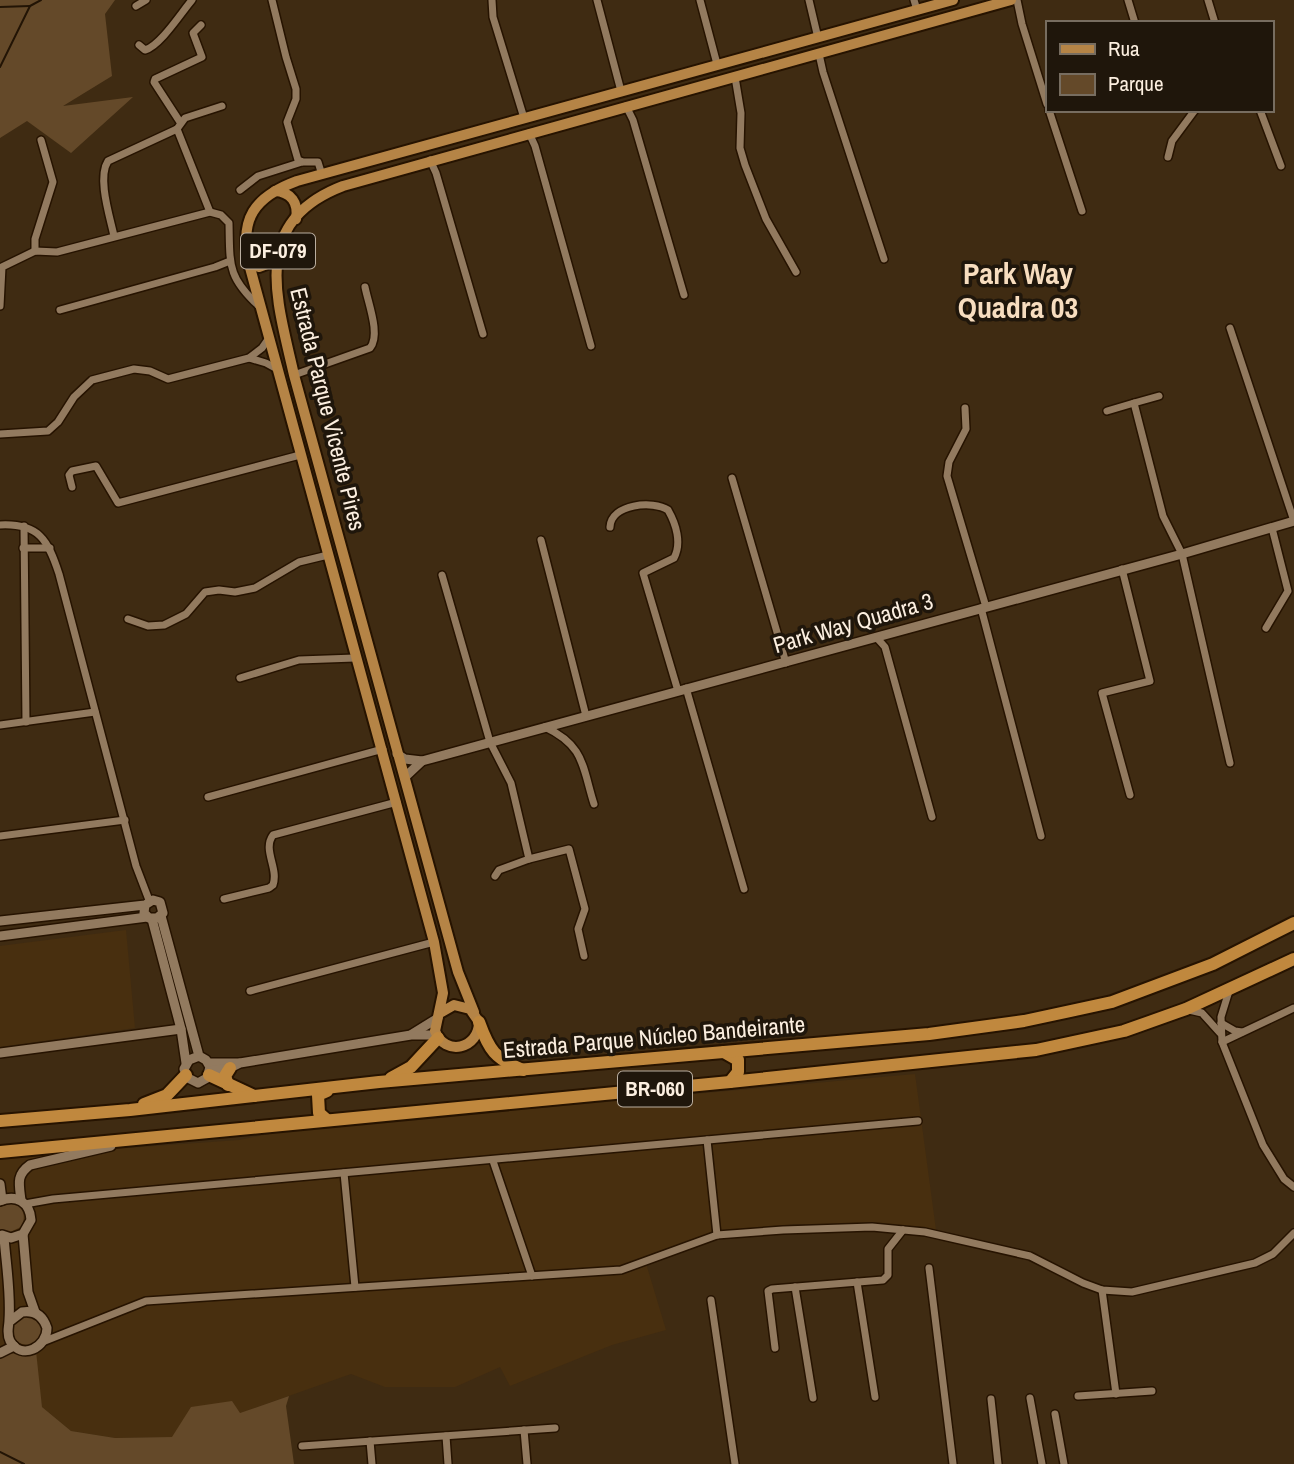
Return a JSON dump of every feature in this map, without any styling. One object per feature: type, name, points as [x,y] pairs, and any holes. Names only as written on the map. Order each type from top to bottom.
[{"type":"highway","name":"Estrada Parque Núcleo Bandeirante","points":[[0,1121],[379,1083],[929,1034],[1024,1021],[1112,1002],[1213,964],[1294,923]]},
{"type":"highway","name":"BR-060","points":[[0,1152],[1036,1050],[1124,1031],[1186,1009],[1294,959]]},
{"type":"highway","points":[[477,1017],[494,1054],[509,1065],[526,1071]]},
{"type":"highway","points":[[379,1083],[411,1067],[437,1037]]},
{"type":"highway","points":[[723,1052],[738,1060],[738,1072],[730,1082]]},
{"type":"highway","points":[[228,1085],[225,1076],[235,1066]]},
{"type":"highway","points":[[130,1110],[167,1095],[186,1069]]},
{"type":"highway","points":[[209,1070],[228,1085],[254,1096]]},
{"type":"highway","points":[[327,1120],[319,1113],[318,1095],[334,1088]]},
{"type":"main road","name":"Estrada Parque Vicente Pires","points":[[437,1037],[435,1025],[443,993],[434,942],[248,264],[245,231],[256,208],[264,198],[297,181],[818,38],[915,5],[953,0]]},
{"type":"main road","name":"Estrada Parque Vicente Pires","points":[[477,1017],[458,972],[294,375],[277,297],[275,261],[282,241],[296,219],[310,204],[332,190],[529,132],[1011,0]]},
{"type":"main road","points":[[275,191],[288,194],[293,199],[296,219]]},
{"type":"main road","points":[[248,264],[259,267],[275,261]]},
{"type":"main road","points":[[335,585],[343,578],[350,580]]},
{"type":"main road","points":[[437,1037],[451,1047],[466,1045],[475,1038],[477,1017],[460,1005],[449,1006],[439,1016]]},
{"type":"street","points":[[136,6],[146,0]]},
{"type":"street","points":[[139,45],[145,50],[150,49],[192,0]]},
{"type":"street","points":[[272,0],[296,89],[296,99],[288,116],[288,127],[296,156],[303,162]]},
{"type":"street","points":[[492,0],[493,17],[524,118]]},
{"type":"street","points":[[597,0],[621,91]]},
{"type":"street","points":[[700,0],[717,64]]},
{"type":"street","points":[[809,0],[818,38]]},
{"type":"street","points":[[1017,0],[1046,101]]},
{"type":"street","points":[[1128,0],[1134,21]]},
{"type":"street","points":[[1208,0],[1214,21]]},
{"type":"street","points":[[201,25],[195,30],[193,37],[202,57],[155,79],[155,82],[179,126],[211,212]]},
{"type":"street","points":[[819,54],[884,259]]},
{"type":"street","points":[[735,77],[741,113],[740,148],[745,165],[765,219],[796,272]]},
{"type":"street","points":[[114,236],[106,197],[104,168],[115,157],[179,126],[185,118],[222,106]]},
{"type":"street","points":[[626,106],[633,120],[684,295]]},
{"type":"street","points":[[1050,112],[1082,211]]},
{"type":"street","points":[[1168,157],[1172,141],[1194,112]]},
{"type":"street","points":[[1260,112],[1281,166]]},
{"type":"street","points":[[529,132],[591,346]]},
{"type":"street","points":[[35,251],[35,239],[53,183],[41,140]]},
{"type":"street","points":[[430,160],[483,334]]},
{"type":"street","points":[[240,190],[258,176],[303,162],[318,162],[322,175]]},
{"type":"street","points":[[0,306],[1,266],[35,251],[57,252],[211,212],[222,215],[229,223],[230,261],[242,290],[260,307]]},
{"type":"street","points":[[60,310],[230,261]]},
{"type":"street","points":[[294,375],[373,345],[374,333],[365,287]]},
{"type":"street","points":[[1230,328],[1294,522]]},
{"type":"street","points":[[0,434],[48,431],[58,422],[74,397],[92,380],[134,369],[150,371],[168,379],[249,358],[262,348],[269,338]]},
{"type":"street","points":[[249,358],[277,369]]},
{"type":"street","points":[[1107,411],[1159,396]]},
{"type":"street","points":[[1134,403],[1163,516],[1182,555],[1230,763]]},
{"type":"street","points":[[965,408],[965,429],[949,462],[947,476],[975,565],[983,607],[1041,836]]},
{"type":"street","points":[[72,486],[69,475],[72,471],[96,466],[118,503],[300,455]]},
{"type":"street","points":[[732,478],[786,663]]},
{"type":"street","points":[[610,527],[614,516],[621,511],[652,504],[668,510],[673,518],[677,530],[677,554],[643,573],[744,889]]},
{"type":"street","name":"Park Way Quadra 3","points":[[405,777],[422,761],[1122,569],[1182,555],[1294,522]]},
{"type":"street","points":[[0,525],[24,526],[36,531],[50,548],[147,903],[144,914],[153,917]]},
{"type":"street","points":[[24,526],[26,722]]},
{"type":"street","points":[[1266,628],[1291,593],[1272,528]]},
{"type":"street","points":[[541,540],[586,716]]},
{"type":"street","points":[[23,548],[50,548]]},
{"type":"street","points":[[128,619],[148,626],[164,625],[186,614],[205,592],[244,591],[255,588],[299,562],[328,555]]},
{"type":"street","points":[[1122,569],[1150,681],[1102,693],[1130,795]]},
{"type":"street","points":[[442,575],[490,742],[511,783],[529,859]]},
{"type":"street","points":[[885,647],[888,634]]},
{"type":"street","points":[[876,637],[885,647],[932,817]]},
{"type":"street","points":[[240,678],[299,660],[317,657],[355,658]]},
{"type":"street","points":[[0,725],[95,712]]},
{"type":"street","points":[[545,727],[566,738],[577,750],[594,804]]},
{"type":"street","points":[[208,797],[383,749]]},
{"type":"street","points":[[397,754],[405,759],[422,761]]},
{"type":"street","points":[[224,900],[273,885],[276,874],[269,846],[273,835],[397,802]]},
{"type":"street","points":[[0,836],[125,820]]},
{"type":"street","points":[[495,876],[499,870],[529,859],[569,849],[585,909],[578,929],[584,956]]},
{"type":"street","points":[[0,921],[160,902],[163,909],[153,917],[0,936]]},
{"type":"street","points":[[90,911],[91,925]]},
{"type":"street","points":[[153,917],[181,1029],[186,1069],[191,1081],[198,1083],[205,1080],[209,1070]]},
{"type":"street","points":[[153,917],[199,1056],[209,1070]]},
{"type":"street","points":[[250,991],[434,942]]},
{"type":"street","points":[[1221,1038],[1221,1023],[1229,990]]},
{"type":"street","points":[[1221,1038],[1243,1032],[1294,1008]]},
{"type":"street","points":[[1186,1009],[1202,1013],[1221,1038],[1263,1145],[1284,1179],[1294,1187]]},
{"type":"street","points":[[411,1035],[439,1016]]},
{"type":"street","points":[[1221,1023],[1235,1031],[1243,1032]]},
{"type":"street","points":[[0,1053],[181,1029]]},
{"type":"street","points":[[209,1070],[411,1035],[437,1037]]},
{"type":"street","points":[[186,1069],[192,1058],[199,1056]]},
{"type":"street","points":[[0,1184],[1,1201],[15,1198],[23,1202],[918,1121]]},
{"type":"street","points":[[35,1312],[24,1268],[23,1234],[31,1220],[23,1202],[20,1172],[30,1165],[142,1138]]},
{"type":"street","points":[[707,1140],[717,1235]]},
{"type":"street","points":[[493,1161],[531,1276]]},
{"type":"street","points":[[344,1173],[355,1287]]},
{"type":"street","points":[[23,1234],[17,1237],[2,1236],[7,1269],[9,1322],[4,1335],[14,1346],[30,1351],[45,1341],[146,1301],[621,1270],[717,1235],[833,1227],[925,1232],[1030,1256],[1102,1290],[1132,1292],[1155,1289],[1255,1263],[1273,1254],[1294,1233]]},
{"type":"street","points":[[775,1348],[768,1291],[883,1280],[888,1275],[887,1249],[903,1230]]},
{"type":"street","points":[[7,1269],[24,1268]]},
{"type":"street","points":[[929,1268],[953,1464]]},
{"type":"street","points":[[857,1282],[875,1397]]},
{"type":"street","points":[[795,1287],[813,1398]]},
{"type":"street","points":[[1102,1290],[1116,1394]]},
{"type":"street","points":[[711,1300],[735,1464]]},
{"type":"street","points":[[9,1322],[22,1312],[35,1312],[41,1316],[47,1328],[45,1341]]},
{"type":"street","points":[[0,1353],[14,1346]]},
{"type":"street","points":[[1078,1396],[1152,1391]]},
{"type":"street","points":[[1030,1398],[1042,1464]]},
{"type":"street","points":[[991,1399],[998,1464]]},
{"type":"street","points":[[1055,1415],[1064,1464]]},
{"type":"street","points":[[302,1446],[555,1428]]},
{"type":"street","points":[[524,1430],[527,1464]]},
{"type":"street","points":[[446,1436],[448,1464]]},
{"type":"street","points":[[370,1441],[372,1464]]},
{"type":"shaded area","points":[[126,930],[135,1028],[0,1047],[0,946]]},
{"type":"shaded area","points":[[915,1074],[936,1230],[874,1225],[794,1224],[717,1233],[645,1260],[666,1330],[612,1345],[510,1386],[500,1367],[455,1387],[385,1387],[351,1374],[173,1437],[115,1438],[71,1431],[42,1407],[34,1351],[9,1354],[0,1359],[0,1157],[239,1140],[284,1131]]},
{"type":"green space","points":[[0,0],[115,0],[105,14],[112,76],[63,106],[133,97],[71,153],[27,121],[0,138]]},
{"type":"green space","points":[[11,1202],[21,1209],[24,1219],[21,1227],[8,1233],[0,1230],[0,1205]]},
{"type":"green space","points":[[27,1315],[38,1319],[42,1330],[38,1341],[27,1345],[16,1341],[12,1330],[16,1319]]},
{"type":"green space","points":[[36,1351],[42,1407],[71,1431],[115,1438],[172,1437],[191,1407],[232,1401],[240,1413],[289,1396],[286,1406],[294,1464],[0,1464],[0,1359],[9,1354]]},
{"type":"waterway","points":[[0,67],[30,6],[41,0]]},
{"type":"waterway","points":[[0,7],[30,6]]},
{"type":"waterway","points":[[0,1452],[24,1464]]},
{"type":"district","name":"Park Way Quadra 03","points":[[1018,291]]}]
